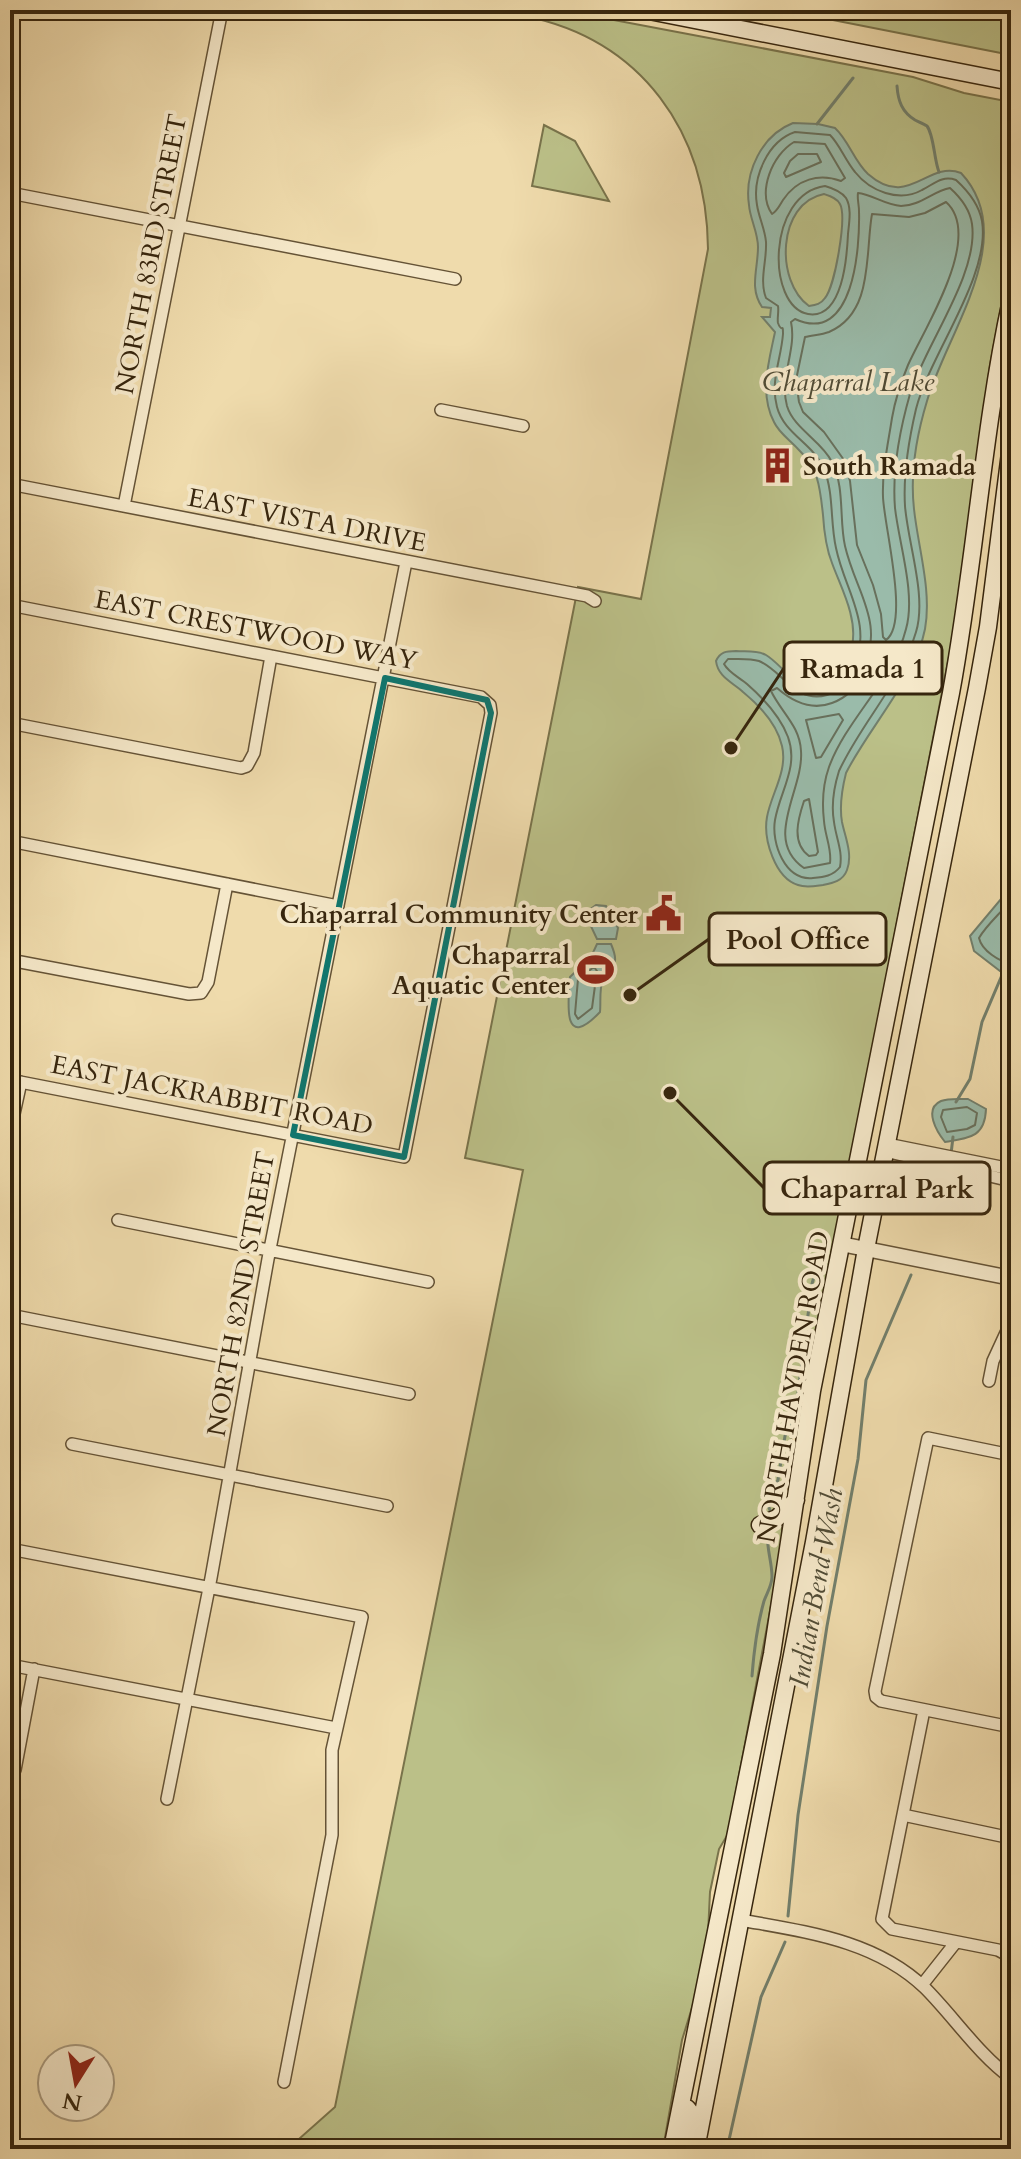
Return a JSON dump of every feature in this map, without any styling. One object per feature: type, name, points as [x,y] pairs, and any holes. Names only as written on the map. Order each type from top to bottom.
[{"type":"main road","points":[[644,10],[1011,82]]},
{"type":"main road","name":"NORTH HAYDEN ROAD","points":[[672,2149],[772,1654],[812,1391],[954,677],[969,592],[996,381],[1011,300]]},
{"type":"main road","name":"NORTH HAYDEN ROAD","points":[[696,2149],[814,1542],[866,1249],[984,649],[1006,516],[1011,445]]},
{"type":"main road","points":[[760,1525],[777,1518],[796,1500]]},
{"type":"main road","points":[[681,2106],[691,2113],[684,2149]]},
{"type":"street","name":"NORTH 83RD STREET","points":[[124,506],[222,10]]},
{"type":"street","points":[[10,193],[455,279]]},
{"type":"street","points":[[441,410],[523,426]]},
{"type":"street","name":"EAST VISTA DRIVE","points":[[10,484],[587,596],[595,601]]},
{"type":"street","name":"NORTH 82ND STREET","points":[[167,1799],[230,1476],[269,1250],[406,562]]},
{"type":"street","name":"EAST CRESTWOOD WAY","points":[[10,605],[481,697],[490,705],[491,713],[404,1157]]},
{"type":"street","points":[[10,723],[234,767],[247,766],[254,753],[271,656]]},
{"type":"street","points":[[10,841],[338,906]]},
{"type":"street","points":[[10,960],[189,994],[201,993],[208,982],[227,884]]},
{"type":"street","points":[[10,1132],[15,1081]]},
{"type":"street","name":"EAST JACKRABBIT ROAD","points":[[15,1081],[404,1157]]},
{"type":"street","points":[[886,1148],[1011,1169]]},
{"type":"street","points":[[886,1148],[1011,1181]]},
{"type":"street","points":[[118,1220],[428,1282]]},
{"type":"street","points":[[841,1244],[1011,1278]]},
{"type":"street","points":[[10,1315],[409,1394]]},
{"type":"street","points":[[989,1381],[993,1361],[1008,1340],[1011,1322]]},
{"type":"street","points":[[1011,1455],[928,1438],[876,1697],[881,1701],[1011,1727]]},
{"type":"street","points":[[72,1444],[387,1506]]},
{"type":"street","points":[[10,1549],[362,1617],[336,1728],[331,1758],[332,1835],[284,2082]]},
{"type":"street","points":[[10,1665],[336,1728]]},
{"type":"street","points":[[15,1770],[34,1669]]},
{"type":"street","points":[[924,1710],[882,1914],[884,1923],[892,1929],[998,1950],[1011,1957]]},
{"type":"street","points":[[903,1815],[1011,1838]]},
{"type":"street","points":[[741,1920],[847,1942],[883,1958],[922,1985],[1011,2078]]},
{"type":"street","points":[[922,1985],[956,1942]]},
{"type":"highlighted area","points":[[385,678],[487,700],[491,713],[404,1157],[293,1135]]},
{"type":"green space","points":[[526,10],[561,10],[709,38],[913,77],[964,93],[1011,102],[1011,255],[990,365],[954,631],[803,1398],[793,1429],[782,1504],[782,1547],[728,1834],[719,1849],[710,1892],[708,1934],[695,1998],[682,2040],[663,2149],[280,2149],[299,2139],[335,2107],[523,1170],[465,1158],[578,587],[641,599],[708,249],[705,206],[695,167],[681,130],[660,98],[634,69],[603,46],[566,28],[525,16]]},
{"type":"green space","points":[[782,10],[1011,10],[1011,55]]},
{"type":"green space","points":[[544,125],[575,141],[609,201],[532,186]]},
{"type":"water","name":"Chaparral Lake","points":[[793,123],[835,128],[868,174],[882,184],[906,186],[938,173],[961,173],[978,198],[984,226],[982,255],[974,285],[927,401],[915,454],[913,496],[926,584],[925,629],[912,666],[846,773],[841,809],[849,852],[847,870],[837,881],[810,886],[798,885],[783,875],[769,846],[767,817],[783,764],[780,738],[767,716],[723,675],[716,661],[726,652],[759,652],[770,657],[805,686],[816,688],[833,683],[839,676],[852,646],[851,614],[828,551],[817,479],[805,456],[776,426],[767,400],[767,377],[775,332],[762,317],[770,317],[771,308],[762,307],[756,293],[758,241],[748,192],[758,156],[772,136]],"holes":[[[824,194],[837,200],[842,211],[839,251],[829,291],[822,302],[809,306],[790,280],[786,244],[797,212],[808,200]]]},
{"type":"water","points":[[1011,887],[1011,972],[1000,971],[974,951],[970,936]]},
{"type":"water","points":[[596,905],[606,906],[618,928],[616,939],[597,939],[587,918],[589,910]]},
{"type":"water","points":[[597,944],[611,944],[615,962],[602,983],[600,1012],[579,1027],[573,1025],[570,1019],[570,977],[591,957]]},
{"type":"water","points":[[968,1099],[986,1109],[983,1125],[969,1137],[945,1142],[933,1121],[933,1109],[944,1100]]},
{"type":"waterway","points":[[817,124],[853,78]]},
{"type":"waterway","points":[[897,86],[904,110],[929,130],[939,172]]},
{"type":"waterway","name":"Indian Bend Wash","points":[[956,1102],[970,1079],[982,1022],[1005,968]]},
{"type":"waterway","name":"Indian Bend Wash","points":[[951,1154],[953,1137]]},
{"type":"waterway","name":"Indian Bend Wash","points":[[945,1181],[948,1169]]},
{"type":"waterway","points":[[771,1513],[767,1502],[778,1480],[785,1436],[795,1416],[812,1284],[820,1254]]},
{"type":"waterway","name":"Indian Bend Wash","points":[[788,1916],[798,1815],[827,1626],[858,1459],[866,1380],[911,1275]]},
{"type":"waterway","points":[[752,1676],[759,1620],[772,1580],[768,1528]]},
{"type":"waterway","name":"Indian Bend Wash","points":[[727,2149],[761,1997],[785,1942]]},
{"type":"place","name":"South Ramada","points":[[777,466]]},
{"type":"place","name":"Ramada 1","points":[[731,748]]},
{"type":"place","name":"Chaparral Community Center","points":[[664,914]]},
{"type":"place","name":"Chaparral Aquatic Center","points":[[596,970]]},
{"type":"place","name":"Pool Office","points":[[630,995]]},
{"type":"place","name":"Chaparral Park","points":[[670,1093]]}]
